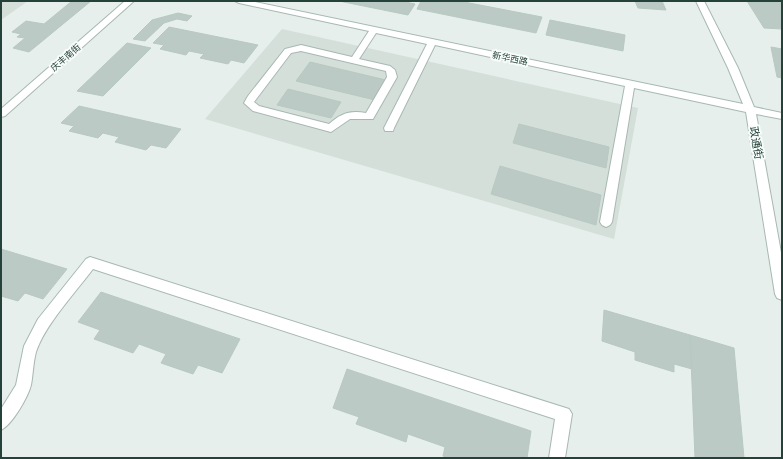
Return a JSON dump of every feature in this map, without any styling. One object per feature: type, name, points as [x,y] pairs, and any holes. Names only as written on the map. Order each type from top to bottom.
[{"type":"street","name":"庆丰南街","points":[[1,114],[130,1]]},
{"type":"street","name":"新华西路","points":[[239,1],[782,116]]},
{"type":"street","name":"政通街","points":[[700,1],[733,68],[750,110],[782,294]]},
{"type":"street","points":[[354,60],[374,30]]},
{"type":"street","points":[[389,128],[432,42]]},
{"type":"street","points":[[300,48],[354,60],[387,68],[391,73],[392,77],[369,117],[349,114],[340,119],[331,128],[256,109],[249,103],[251,98],[288,51],[300,48]]},
{"type":"street","points":[[606,222],[630,84]]},
{"type":"street","points":[[1,422],[14,404],[23,386],[29,351],[43,324],[90,263],[564,414],[557,458]]},
{"type":"shaded area","points":[[1,1],[28,1],[1,20]]},
{"type":"shaded area","points":[[282,29],[638,108],[614,239],[205,119]]},
{"type":"building","points":[[72,1],[91,1],[29,52],[13,48],[25,38],[17,37],[21,34],[12,32],[26,21],[44,24]]},
{"type":"building","points":[[339,1],[401,1],[415,4],[408,15]]},
{"type":"building","points":[[421,1],[459,1],[542,17],[536,33],[417,9]]},
{"type":"building","points":[[635,1],[662,1],[666,10],[638,8]]},
{"type":"building","points":[[747,1],[782,1],[782,29],[764,28]]},
{"type":"building","points":[[178,13],[192,16],[187,21],[177,19],[164,23],[145,41],[133,39],[152,20]]},
{"type":"building","points":[[550,20],[625,35],[623,51],[546,35]]},
{"type":"building","points":[[169,27],[258,45],[244,63],[231,60],[228,64],[200,58],[204,54],[189,51],[186,55],[160,49],[164,45],[153,43]]},
{"type":"building","points":[[127,43],[151,48],[103,96],[77,91]]},
{"type":"building","points":[[771,47],[782,49],[782,78],[777,77]]},
{"type":"building","points":[[310,62],[386,80],[375,100],[296,81]]},
{"type":"building","points":[[288,89],[341,102],[331,118],[277,105]]},
{"type":"building","points":[[79,106],[181,129],[166,148],[151,145],[146,150],[115,142],[119,137],[103,133],[98,138],[69,131],[74,126],[61,123]]},
{"type":"building","points":[[519,124],[609,147],[606,168],[513,143]]},
{"type":"building","points":[[500,166],[601,195],[596,225],[491,194]]},
{"type":"building","points":[[1,249],[67,269],[43,299],[25,293],[18,301],[1,296]]},
{"type":"building","points":[[101,292],[240,339],[222,373],[198,365],[193,374],[161,363],[166,354],[139,344],[133,353],[94,339],[100,330],[78,322]]},
{"type":"building","points":[[604,310],[690,335],[692,369],[674,364],[674,372],[635,360],[635,352],[602,341]]},
{"type":"building","points":[[690,335],[734,348],[744,458],[695,458]]},
{"type":"building","points":[[347,369],[531,431],[527,458],[448,458],[443,456],[445,447],[408,434],[406,442],[356,424],[359,417],[333,408]]}]
